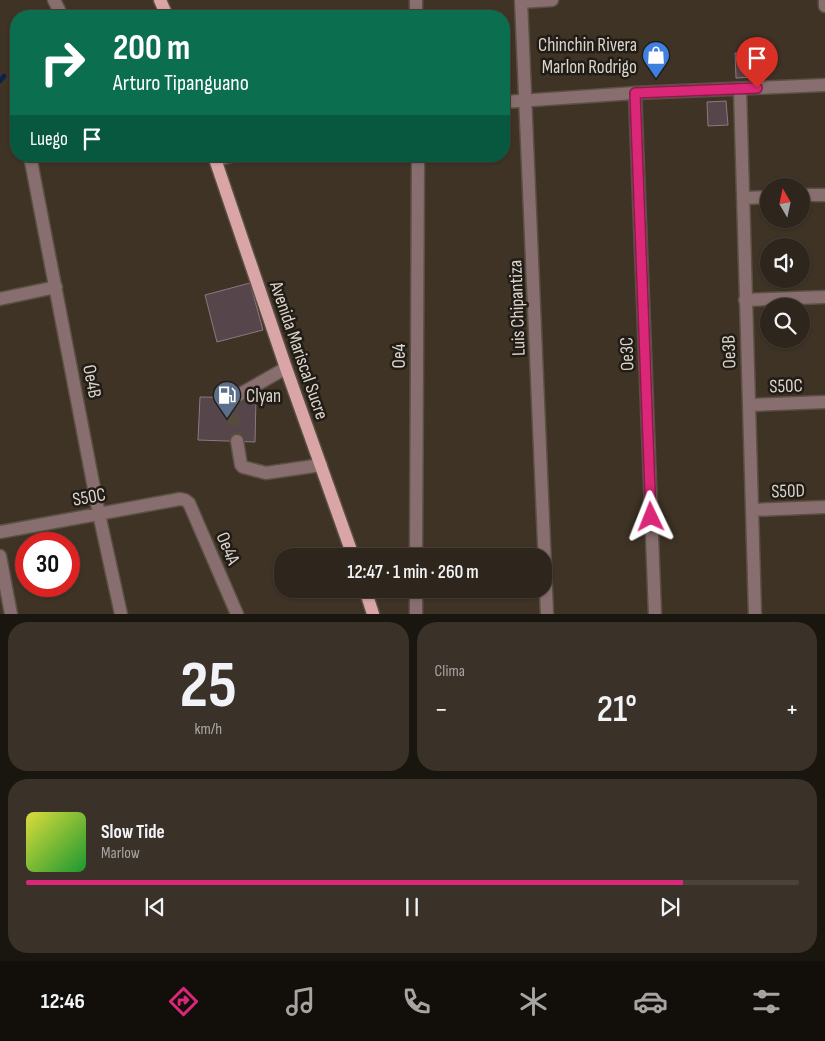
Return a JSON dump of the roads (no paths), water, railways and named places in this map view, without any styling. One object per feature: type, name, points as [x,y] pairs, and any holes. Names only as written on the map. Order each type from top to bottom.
[{"type":"main road","name":"Avenida Mariscal Sucre","points":[[216,162],[286,368],[350,548]]},
{"type":"main road","points":[[367,598],[373,614]]},
{"type":"street","points":[[521,1],[552,0]]},
{"type":"street","points":[[825,0],[825,6]]},
{"type":"street","name":"Luis Chipantiza","points":[[521,1],[547,614]]},
{"type":"street","points":[[510,101],[635,93],[825,85]]},
{"type":"street","name":"Oe3B","points":[[740,89],[756,614]]},
{"type":"street","name":"Oe3C","points":[[635,93],[655,614]]},
{"type":"street","name":"Oe4B","points":[[31,162],[121,614]]},
{"type":"street","name":"Oe4","points":[[416,548],[418,162]]},
{"type":"street","points":[[810,195],[825,194]]},
{"type":"street","points":[[744,198],[760,197]]},
{"type":"street","points":[[0,299],[56,287]]},
{"type":"street","points":[[745,300],[825,297]]},
{"type":"street","points":[[235,397],[286,368]]},
{"type":"street","name":"S50C","points":[[749,405],[825,402]]},
{"type":"street","points":[[236,441],[241,464],[266,473],[321,465]]},
{"type":"street","name":"S50C","points":[[0,532],[180,499],[185,500]]},
{"type":"street","name":"Oe4A","points":[[185,500],[189,503],[237,614]]},
{"type":"street","name":"S50D","points":[[753,510],[825,507]]},
{"type":"street","points":[[0,556],[11,614]]},
{"type":"street","points":[[416,598],[416,614]]},
{"type":"waterway","points":[[0,81],[4,76]]},
{"type":"tunnel","points":[[235,397],[232,410],[237,441]]},
{"type":"place","name":"Chinchin Rivera Marlon Rodrigo","points":[[656,79]]},
{"type":"place","name":"Clyan","points":[[227,419]]}]
